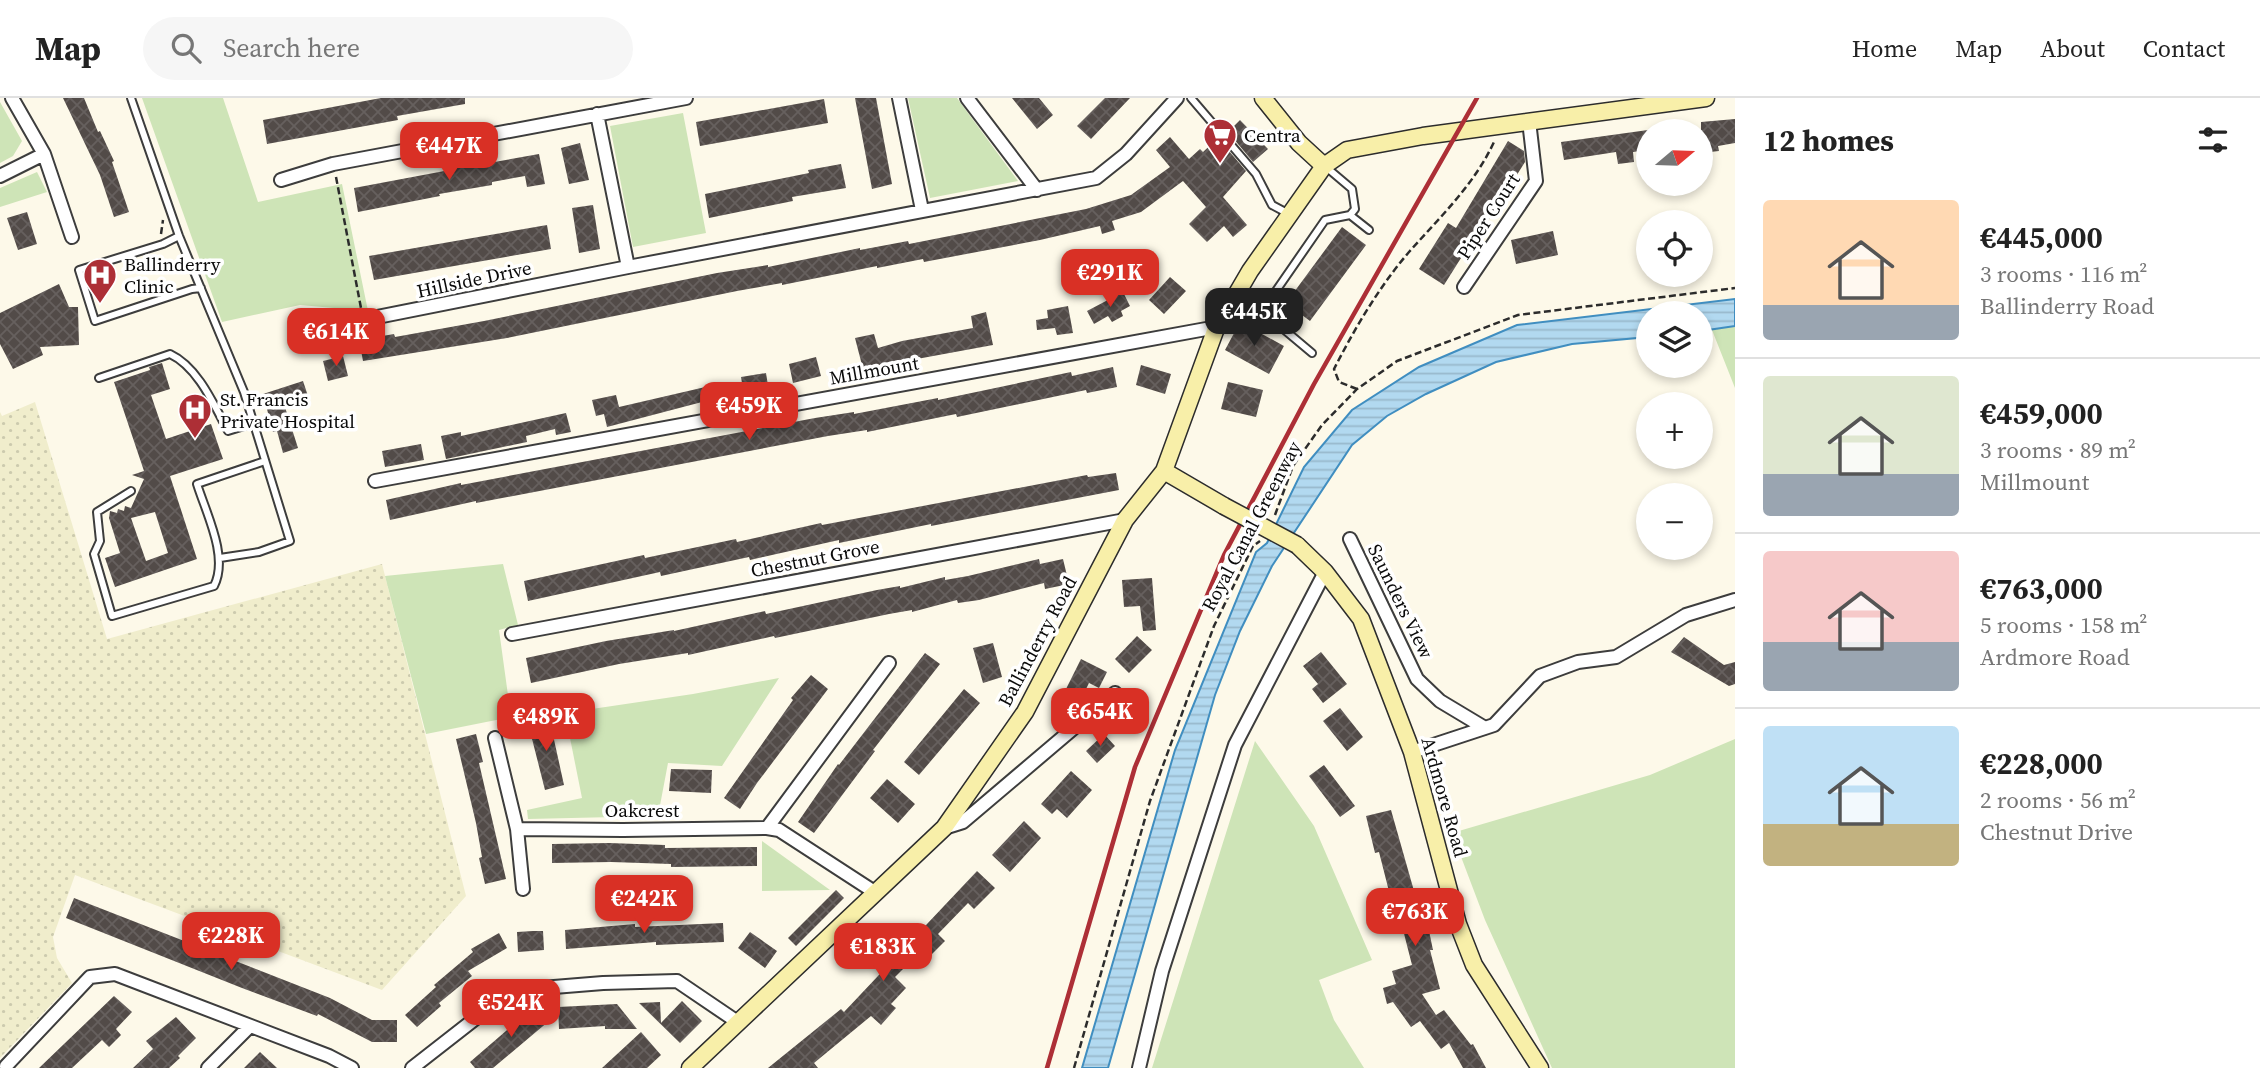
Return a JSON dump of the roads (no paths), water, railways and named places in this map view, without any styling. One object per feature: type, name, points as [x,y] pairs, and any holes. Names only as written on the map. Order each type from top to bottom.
[{"type":"street","points":[[12,98],[44,154],[72,237]]},
{"type":"street","points":[[281,180],[333,164],[686,98]]},
{"type":"street","points":[[899,98],[922,210]]},
{"type":"street","points":[[967,98],[1037,190]]},
{"type":"street","name":"Hillside Drive","points":[[327,327],[1096,178],[1126,154],[1177,98]]},
{"type":"street","points":[[1263,98],[1299,143],[1324,166],[1347,150],[1667,100],[1706,98]]},
{"type":"street","points":[[597,114],[628,267]]},
{"type":"street","name":"Piper Court","points":[[1464,287],[1536,181],[1529,121]]},
{"type":"street","points":[[0,176],[44,154]]},
{"type":"street","name":"Ballinderry Road","points":[[690,1068],[944,828],[1025,712],[1125,520],[1164,471],[1216,331],[1250,271],[1324,166]]},
{"type":"street","name":"Millmount","points":[[375,481],[1206,329],[1216,331]]},
{"type":"street","name":"Ardmore Road","points":[[1164,471],[1297,545],[1325,572],[1361,619],[1412,752],[1458,924],[1474,965],[1540,1068]]},
{"type":"street","name":"Chestnut Grove","points":[[512,634],[1125,520]]},
{"type":"street","name":"Saunders View","points":[[1350,539],[1417,678],[1440,701],[1485,728]]},
{"type":"street","points":[[1139,1068],[1162,971],[1235,745],[1325,572]]},
{"type":"street","points":[[1412,752],[1494,725],[1540,676],[1578,662],[1616,657],[1686,615],[1735,600]]},
{"type":"street","points":[[767,828],[889,663]]},
{"type":"street","points":[[944,828],[963,822],[1115,693]]},
{"type":"street","points":[[495,738],[516,829],[523,889]]},
{"type":"street","name":"Oakcrest","points":[[516,829],[779,830],[876,893]]},
{"type":"street","points":[[6,1066],[90,977],[115,974],[329,1056],[352,1068]]},
{"type":"street","points":[[412,1068],[517,989],[677,981],[739,1023]]},
{"type":"street","points":[[208,1068],[250,1026]]},
{"type":"lane","points":[[131,98],[179,236],[244,392],[290,541],[259,552],[220,558]]},
{"type":"lane","points":[[1191,98],[1256,174],[1272,205],[1291,215]]},
{"type":"lane","points":[[1312,353],[1262,311],[1325,220],[1350,215],[1355,209],[1352,189],[1324,166]]},
{"type":"lane","points":[[1350,215],[1369,230]]},
{"type":"lane","points":[[179,236],[163,244],[79,270],[95,321],[201,288]]},
{"type":"lane","points":[[99,378],[170,354],[191,371],[228,431],[254,423]]},
{"type":"lane","points":[[131,491],[97,512],[100,541],[94,554],[113,616],[214,586],[219,576],[220,558],[197,484],[265,461]]},
{"type":"water","points":[[1735,299],[1735,326],[1713,329],[1713,302]]},
{"type":"water","points":[[1636,311],[1636,338],[1572,344],[1496,362],[1426,394],[1387,416],[1352,445],[1272,566],[1240,631],[1215,695],[1108,1068],[1082,1068],[1175,750],[1256,552],[1267,543],[1304,467],[1352,410],[1419,367],[1517,325]]},
{"type":"railway","points":[[1047,1068],[1135,767],[1224,555],[1314,384],[1477,98]]},
{"type":"place","name":"Centra","points":[[1220,165]]},
{"type":"place","name":"Ballinderry Clinic","points":[[100,305]]},
{"type":"place","name":"St. Francis Private Hospital","points":[[195,440]]}]
